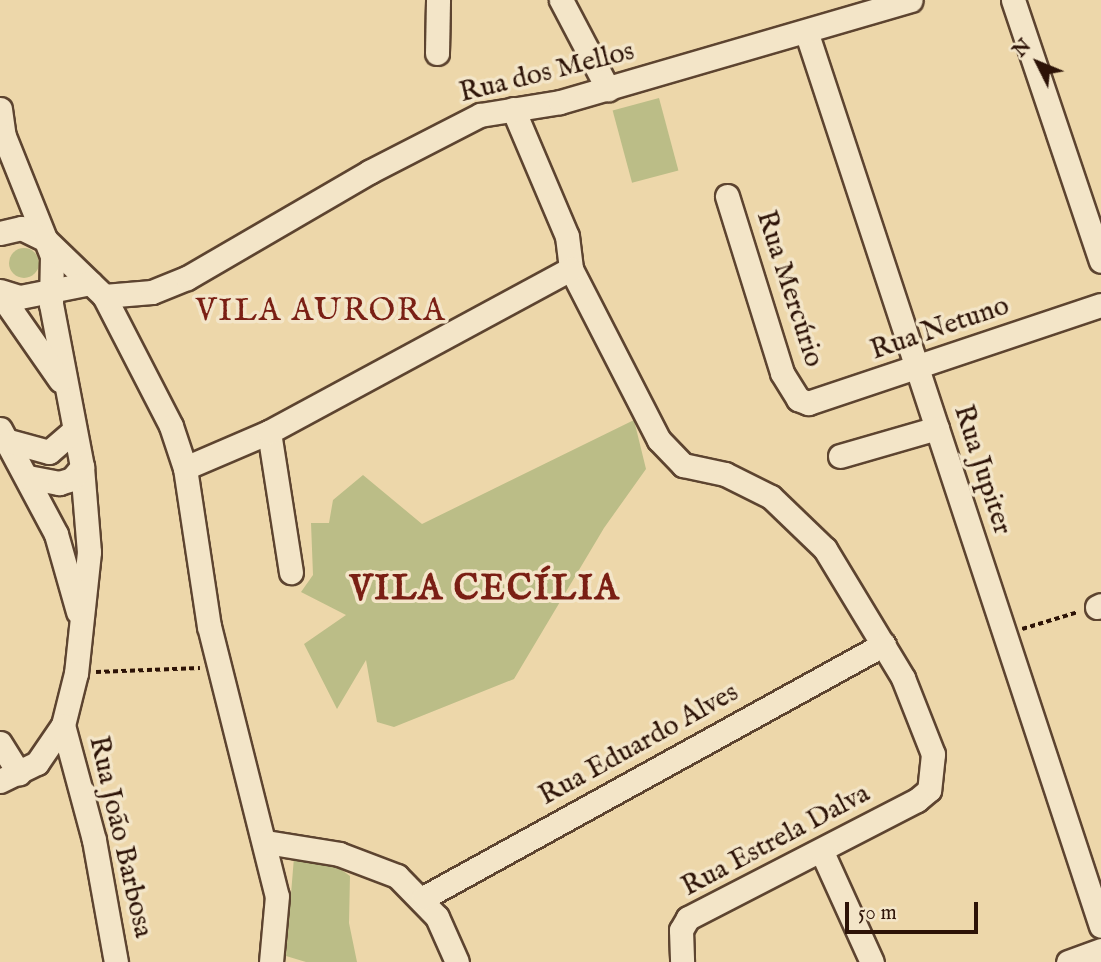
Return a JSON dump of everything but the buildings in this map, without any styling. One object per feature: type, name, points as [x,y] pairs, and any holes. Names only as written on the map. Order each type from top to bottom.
[{"type":"street","points":[[438,0],[438,53]]},
{"type":"street","points":[[561,0],[608,89]]},
{"type":"street","name":"Rua dos Mellos","points":[[0,293],[20,297],[98,290],[152,292],[187,278],[443,132],[480,115],[608,89],[807,34],[910,0]]},
{"type":"street","points":[[1013,0],[1101,261]]},
{"type":"street","name":"Rua Jupiter","points":[[807,34],[1101,926]]},
{"type":"street","points":[[0,109],[4,136],[52,256],[50,293],[64,385],[82,467],[89,552],[76,673],[63,725],[37,763],[9,777],[0,743]]},
{"type":"street","points":[[513,109],[567,236],[571,269],[671,458],[683,466],[744,481],[806,527],[825,548],[884,644]]},
{"type":"street","points":[[0,159],[4,136]]},
{"type":"street","name":"Rua Mercúrio","points":[[727,196],[782,373],[798,399]]},
{"type":"street","points":[[0,233],[21,228],[46,240],[98,290],[158,398],[185,468],[218,667],[266,842],[277,896],[271,962]]},
{"type":"street","points":[[185,468],[269,432],[571,269]]},
{"type":"street","points":[[0,293],[64,385]]},
{"type":"street","name":"Rua Netuno","points":[[798,399],[823,400],[1101,306]]},
{"type":"street","points":[[840,456],[937,428]]},
{"type":"street","points":[[5,435],[49,452],[74,430]]},
{"type":"street","points":[[269,432],[291,572]]},
{"type":"street","points":[[5,435],[28,477],[66,562],[80,622]]},
{"type":"street","points":[[28,477],[59,483],[72,479],[82,467]]},
{"type":"street","name":"Rua Estrela Dalva","points":[[682,962],[681,930],[688,918],[822,852],[929,790],[933,754],[924,723],[884,644]]},
{"type":"street","name":"Rua Eduardo Alves","points":[[424,898],[884,644]]},
{"type":"street","name":"Rua João Barbosa","points":[[63,725],[94,840],[116,962]]},
{"type":"street","points":[[266,842],[326,851],[384,868],[424,898],[451,943],[457,962]]},
{"type":"street","points":[[822,852],[872,962]]},
{"type":"street","points":[[1068,962],[1101,950]]},
{"type":"path","points":[[1005,634],[1099,606]]},
{"type":"path","points":[[76,673],[218,667]]},
{"type":"green space","points":[[659,98],[678,170],[632,183],[613,110]]},
{"type":"green space","points":[[24,248],[34,253],[39,263],[34,273],[24,278],[14,273],[9,263],[14,253]]},
{"type":"green space","points":[[634,420],[646,469],[604,528],[514,679],[394,727],[377,722],[366,660],[337,709],[304,644],[346,615],[301,592],[313,575],[311,523],[329,523],[333,500],[363,475],[422,524]]},
{"type":"green space","points":[[294,857],[332,863],[350,876],[349,923],[357,962],[306,962],[286,956]]},
{"type":"district","name":"VILA AURORA","points":[[321,312]]},
{"type":"district","name":"VILA CECÍLIA","points":[[485,590]]}]
